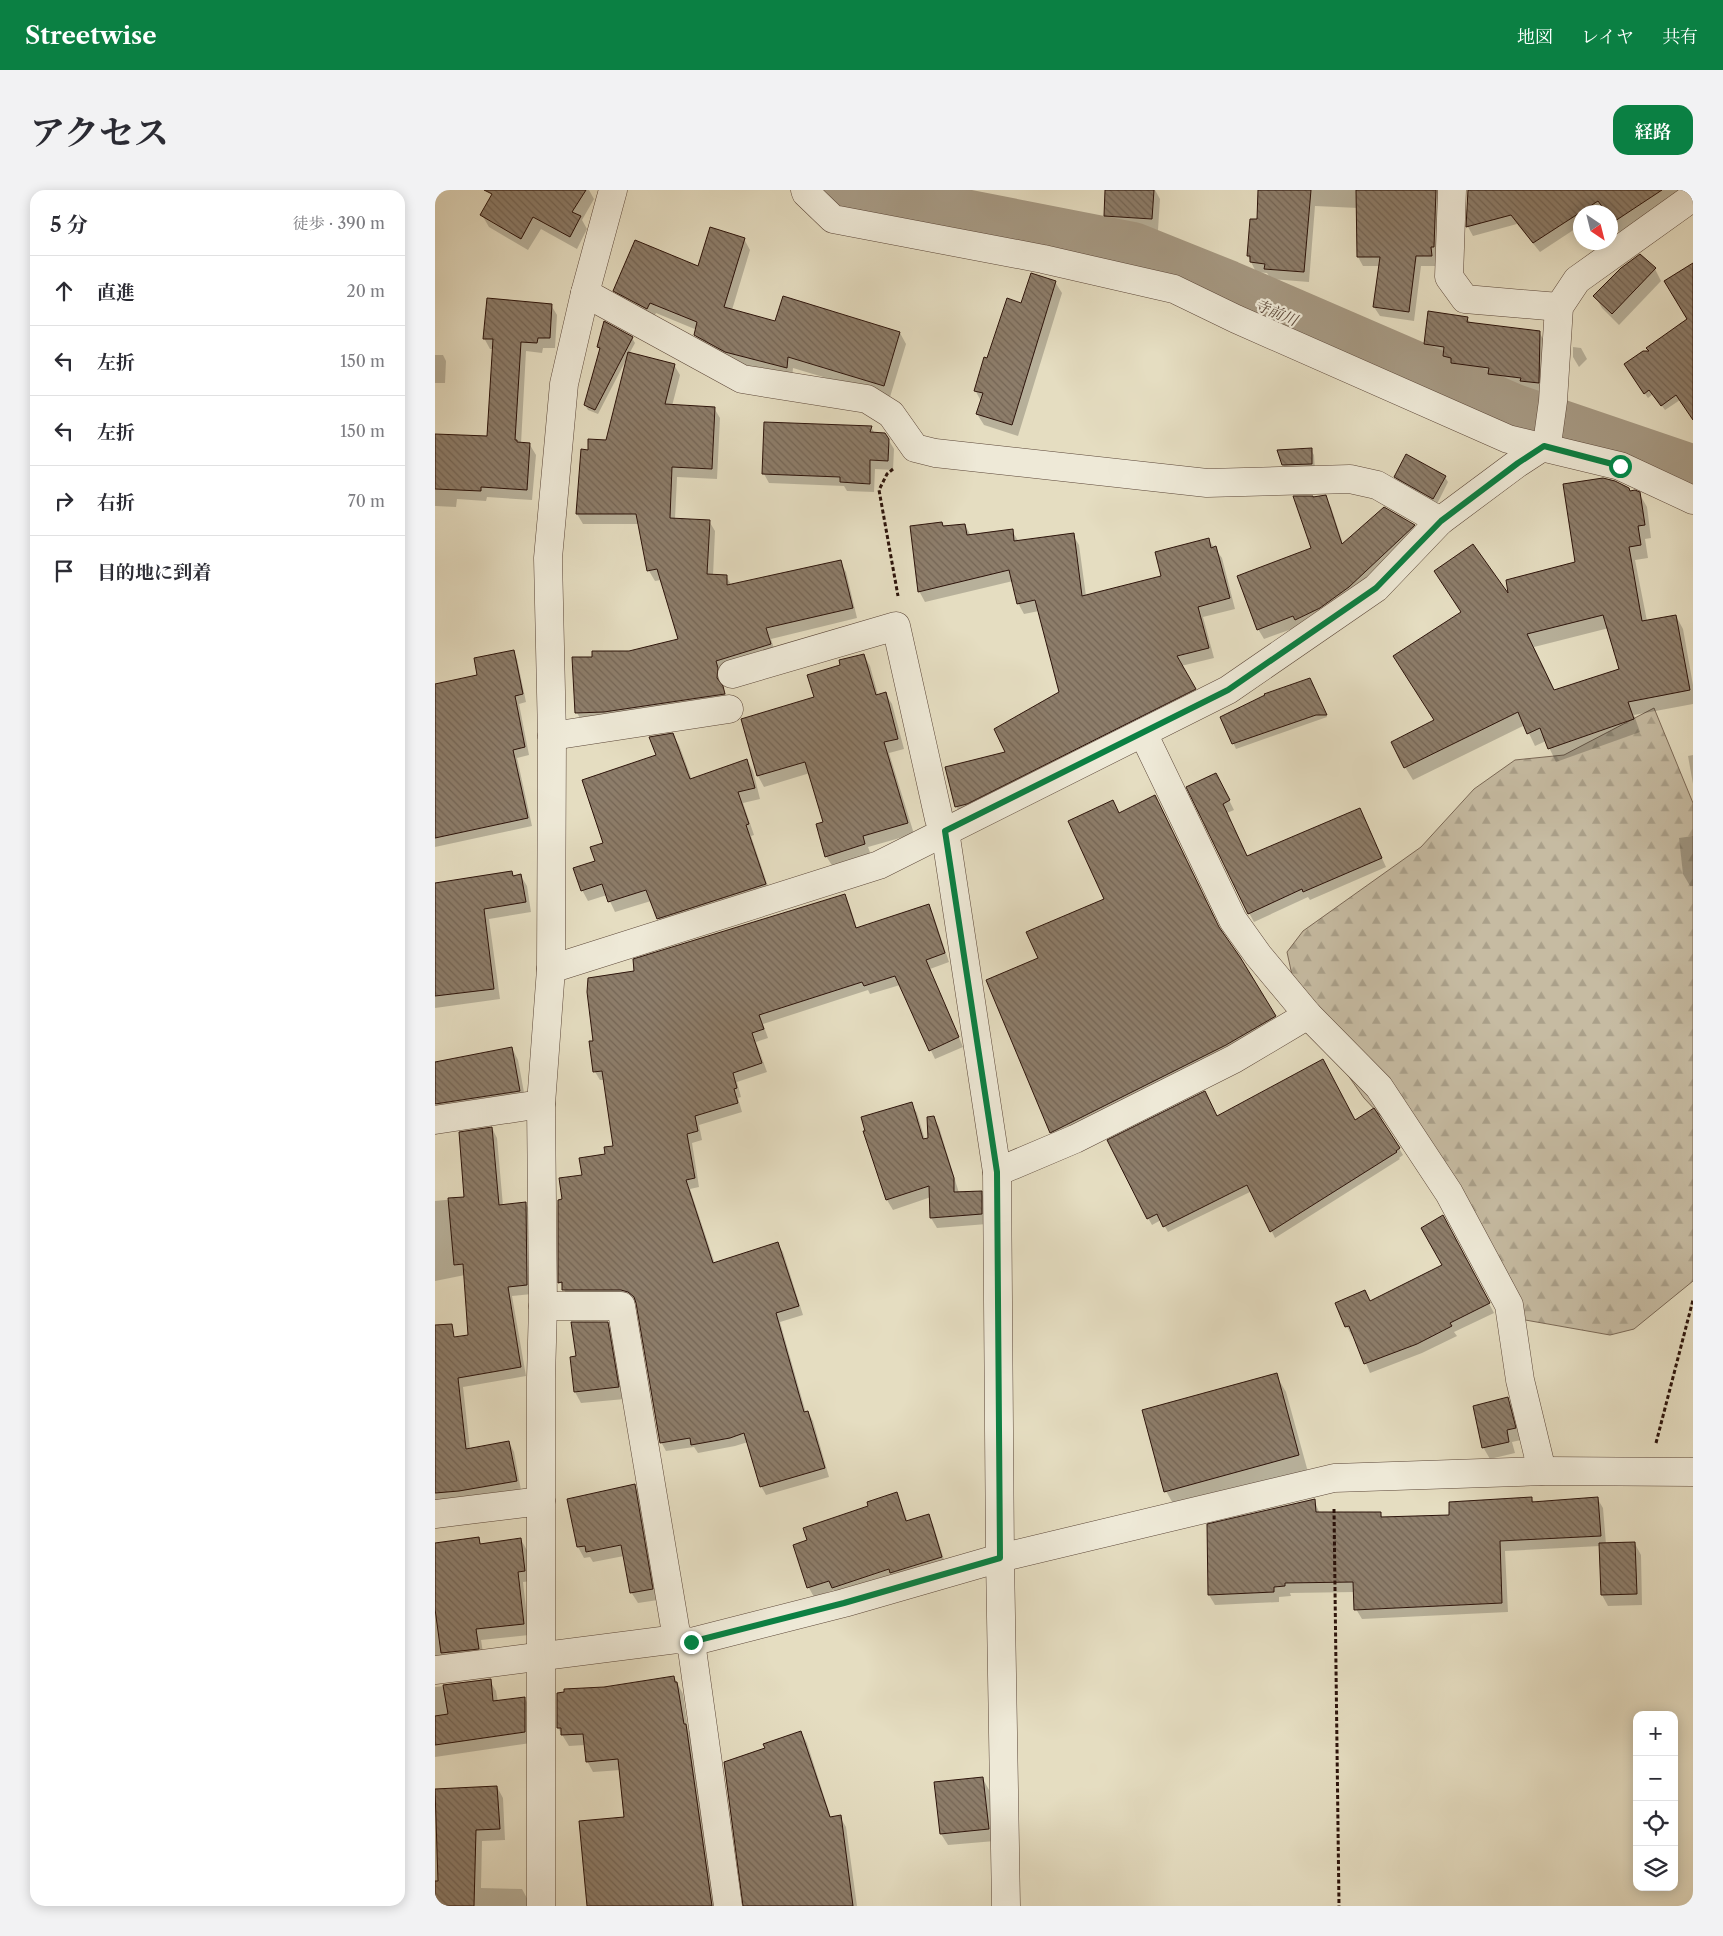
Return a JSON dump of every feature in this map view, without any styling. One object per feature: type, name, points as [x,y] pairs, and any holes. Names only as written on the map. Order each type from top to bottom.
[{"type":"street","points":[[541,1906],[541,1378],[543,1306],[541,1104],[551,968],[552,736],[548,558],[564,384],[585,293],[613,190]]},
{"type":"street","points":[[805,190],[833,219],[1043,259],[1174,289],[1236,319],[1508,439],[1546,442],[1620,466],[1693,500]]},
{"type":"street","points":[[1452,190],[1449,277],[1465,299],[1559,307]]},
{"type":"street","points":[[551,968],[879,865],[1228,690],[1376,588],[1441,521],[1546,442],[1553,401],[1559,307],[1577,280],[1693,197]]},
{"type":"street","points":[[585,293],[742,379],[867,399],[891,414],[915,448],[935,453],[1207,483],[1351,479],[1377,485],[1441,521]]},
{"type":"street","points":[[732,674],[897,626],[939,819],[945,831],[997,1172],[1000,1558],[1006,1906]]},
{"type":"street","points":[[552,736],[729,709]]},
{"type":"street","points":[[1143,733],[1233,920],[1258,955],[1308,1015],[1379,1087],[1449,1193],[1509,1305],[1520,1380],[1542,1471]]},
{"type":"street","points":[[997,1172],[1075,1139],[1207,1073],[1308,1015]]},
{"type":"street","points":[[435,1120],[541,1104]]},
{"type":"street","points":[[543,1306],[621,1306],[684,1641],[727,1906]]},
{"type":"street","points":[[435,1670],[684,1641],[844,1603],[1000,1558],[1334,1478],[1542,1471],[1693,1472]]},
{"type":"street","points":[[435,1514],[541,1501]]},
{"type":"path","points":[[897,626],[900,610],[879,490],[887,474],[915,448]]},
{"type":"path","points":[[1649,1472],[1693,1300]]},
{"type":"path","points":[[1334,1478],[1339,1906]]},
{"type":"green space","points":[[1654,708],[1693,803],[1693,1281],[1634,1329],[1610,1335],[1514,1318],[1434,1173],[1364,1098],[1309,1020],[1292,975],[1287,952],[1303,931],[1421,847],[1474,789],[1515,760],[1564,755]]},
{"type":"building","points":[[484,190],[586,190],[572,212],[581,216],[570,237],[533,217],[521,239],[480,215],[492,194]]},
{"type":"building","points":[[1105,190],[1154,190],[1152,219],[1104,216]]},
{"type":"building","points":[[1258,190],[1311,190],[1304,272],[1264,269],[1265,264],[1250,262],[1250,256],[1247,256],[1250,219],[1257,219]]},
{"type":"building","points":[[1356,190],[1436,190],[1434,247],[1431,247],[1432,256],[1416,256],[1409,312],[1373,307],[1380,257],[1357,257]]},
{"type":"building","points":[[1468,190],[1662,190],[1618,219],[1618,205],[1601,205],[1598,201],[1592,205],[1573,205],[1573,217],[1533,243],[1511,215],[1466,227]]},
{"type":"building","points":[[710,227],[745,238],[724,307],[775,321],[783,296],[900,332],[884,386],[788,357],[787,368],[725,352],[694,335],[697,322],[650,303],[647,309],[613,291],[635,240],[698,266]]},
{"type":"building","points":[[1640,254],[1656,268],[1612,314],[1593,296],[1621,268]]},
{"type":"building","points":[[1693,263],[1693,420],[1676,395],[1661,406],[1649,390],[1644,394],[1624,364],[1643,351],[1649,351],[1646,348],[1687,319],[1664,281]]},
{"type":"building","points":[[1031,273],[1056,281],[1012,425],[976,414],[983,393],[974,391],[984,357],[987,358],[1007,298],[1021,303]]},
{"type":"building","points":[[487,298],[552,304],[550,338],[538,338],[537,343],[521,342],[515,440],[517,442],[530,443],[527,490],[481,487],[481,491],[435,489],[435,434],[487,436],[493,339],[483,339]]},
{"type":"building","points":[[1428,311],[1468,317],[1467,322],[1540,331],[1539,383],[1520,381],[1521,378],[1488,374],[1489,368],[1451,363],[1451,358],[1443,356],[1444,347],[1424,344]]},
{"type":"building","points":[[604,321],[633,337],[595,410],[584,405],[600,348],[597,347]]},
{"type":"building","points":[[628,352],[675,364],[665,404],[715,407],[712,469],[672,467],[670,518],[710,520],[707,574],[727,575],[727,585],[841,560],[853,608],[766,628],[771,644],[716,661],[718,668],[717,678],[723,686],[725,694],[604,712],[575,713],[572,657],[592,657],[592,651],[629,651],[678,639],[657,569],[647,571],[636,514],[576,514],[581,449],[588,450],[588,439],[606,440]]},
{"type":"building","points":[[764,422],[872,426],[870,432],[885,433],[889,439],[888,461],[870,460],[870,484],[840,482],[840,477],[762,474]]},
{"type":"building","points":[[1312,448],[1312,464],[1282,465],[1277,450]]},
{"type":"building","points":[[1406,454],[1446,476],[1433,499],[1394,477]]},
{"type":"building","points":[[1603,478],[1615,481],[1629,488],[1630,491],[1640,492],[1645,525],[1638,526],[1641,545],[1629,547],[1642,621],[1676,615],[1690,690],[1628,702],[1634,719],[1548,749],[1540,728],[1527,734],[1518,712],[1404,768],[1391,742],[1434,720],[1393,656],[1461,612],[1434,571],[1473,544],[1508,593],[1506,580],[1575,562],[1563,484]],"holes":[[[1603,615],[1619,669],[1554,690],[1527,634]]]},
{"type":"building","points":[[1326,495],[1342,544],[1384,507],[1415,525],[1349,587],[1320,608],[1295,620],[1293,616],[1257,630],[1237,576],[1311,548],[1293,496],[1313,497]]},
{"type":"building","points":[[942,522],[943,526],[965,524],[967,535],[1013,529],[1014,541],[1074,533],[1082,596],[1161,576],[1155,552],[1209,538],[1211,548],[1216,546],[1230,598],[1198,607],[1209,648],[1177,656],[1196,689],[967,804],[955,807],[945,767],[1005,752],[994,729],[1059,692],[1035,600],[1017,604],[1009,570],[918,592],[910,526]]},
{"type":"building","points":[[514,650],[523,694],[515,696],[525,747],[513,750],[528,818],[435,838],[435,684],[477,675],[474,658]]},
{"type":"building","points":[[864,654],[876,695],[886,692],[898,739],[884,742],[908,823],[863,836],[865,844],[825,857],[816,824],[823,822],[805,762],[757,776],[741,719],[814,697],[807,675],[840,665],[839,660]]},
{"type":"building","points":[[1310,678],[1327,715],[1316,715],[1232,744],[1220,717],[1264,694]]},
{"type":"building","points":[[673,733],[690,779],[747,759],[755,788],[738,792],[749,824],[746,825],[766,884],[657,919],[646,890],[608,902],[602,884],[581,891],[573,868],[595,861],[590,847],[603,843],[582,780],[656,755],[649,737]]},
{"type":"building","points":[[1216,773],[1230,800],[1223,804],[1247,856],[1360,808],[1382,858],[1303,892],[1302,889],[1248,914],[1186,787]]},
{"type":"building","points":[[1155,795],[1219,927],[1240,957],[1276,1016],[1226,1045],[1050,1133],[986,980],[1038,958],[1026,932],[1104,899],[1068,821],[1113,800],[1119,813]]},
{"type":"building","points":[[512,871],[513,876],[521,874],[526,902],[484,909],[494,989],[435,996],[435,883]]},
{"type":"building","points":[[845,894],[856,928],[929,904],[945,953],[926,960],[959,1037],[929,1051],[895,976],[864,986],[862,982],[759,1015],[764,1029],[752,1033],[762,1063],[733,1073],[737,1088],[734,1089],[738,1103],[695,1116],[698,1131],[687,1134],[695,1178],[686,1180],[713,1263],[778,1242],[799,1306],[776,1313],[804,1412],[808,1411],[825,1468],[760,1487],[744,1433],[730,1438],[691,1445],[690,1438],[660,1443],[634,1297],[628,1292],[621,1290],[562,1290],[562,1282],[558,1283],[558,1200],[562,1199],[559,1178],[582,1175],[579,1158],[605,1154],[604,1147],[613,1146],[602,1071],[593,1072],[589,1041],[593,1041],[587,992],[588,978],[634,971],[633,959]]},
{"type":"building","points":[[512,1047],[520,1091],[435,1104],[435,1062]]},
{"type":"building","points":[[1323,1059],[1355,1120],[1374,1108],[1400,1148],[1397,1152],[1270,1232],[1247,1185],[1163,1227],[1157,1214],[1147,1219],[1107,1140],[1205,1091],[1217,1116]]},
{"type":"building","points":[[912,1102],[923,1139],[928,1138],[927,1117],[934,1116],[954,1178],[954,1192],[982,1191],[982,1214],[930,1218],[929,1186],[886,1200],[863,1131],[865,1131],[861,1117]]},
{"type":"building","points":[[492,1127],[499,1205],[526,1202],[527,1285],[508,1287],[521,1367],[458,1378],[466,1449],[509,1441],[517,1481],[435,1493],[435,1325],[452,1324],[454,1337],[468,1335],[463,1264],[454,1265],[448,1198],[464,1197],[459,1132]]},
{"type":"building","points":[[1443,1215],[1490,1303],[1450,1323],[1452,1326],[1417,1344],[1364,1364],[1349,1326],[1345,1327],[1335,1303],[1365,1290],[1370,1301],[1442,1265],[1421,1228]]},
{"type":"building","points":[[571,1322],[608,1322],[619,1387],[574,1392],[570,1357],[576,1356]]},
{"type":"building","points":[[1277,1373],[1299,1455],[1164,1492],[1142,1410]]},
{"type":"building","points":[[1508,1397],[1516,1428],[1507,1430],[1509,1442],[1482,1448],[1473,1406]]},
{"type":"building","points":[[635,1484],[653,1589],[630,1593],[621,1545],[586,1552],[585,1546],[577,1547],[567,1499]]},
{"type":"building","points":[[897,1492],[906,1521],[929,1514],[942,1557],[890,1573],[889,1569],[832,1588],[829,1581],[807,1588],[793,1545],[807,1540],[803,1528],[868,1506],[867,1502]]},
{"type":"building","points":[[1532,1497],[1532,1502],[1598,1497],[1601,1536],[1500,1541],[1502,1603],[1354,1610],[1353,1582],[1285,1583],[1285,1586],[1274,1587],[1274,1592],[1208,1595],[1207,1524],[1315,1499],[1316,1512],[1381,1512],[1381,1517],[1449,1515],[1449,1502]]},
{"type":"building","points":[[479,1537],[480,1544],[521,1538],[525,1571],[518,1572],[524,1624],[476,1629],[479,1649],[441,1653],[435,1609],[435,1543]]},
{"type":"building","points":[[1635,1542],[1637,1594],[1601,1595],[1599,1543]]},
{"type":"building","points":[[674,1676],[675,1682],[677,1682],[684,1724],[686,1724],[712,1906],[587,1906],[579,1821],[624,1817],[618,1759],[586,1762],[583,1734],[561,1735],[561,1728],[557,1728],[557,1693],[564,1692],[564,1689],[604,1687]]},
{"type":"building","points":[[491,1679],[493,1701],[525,1697],[525,1732],[435,1745],[435,1716],[448,1714],[443,1685]]},
{"type":"building","points":[[801,1731],[830,1817],[841,1815],[853,1906],[743,1906],[724,1762],[765,1748],[763,1744]]},
{"type":"building","points":[[983,1777],[989,1829],[940,1834],[934,1782]]},
{"type":"building","points":[[497,1786],[500,1829],[476,1830],[474,1906],[435,1906],[435,1881],[438,1881],[435,1789]]},
{"type":"waterway","name":"寺前川","points":[[849,190],[857,197],[1132,251],[1227,289],[1514,413],[1693,474]]},
{"type":"route","points":[[691,1642],[844,1603],[1000,1558],[997,1172],[945,831],[1228,690],[1376,588],[1441,521],[1518,463],[1544,446],[1620,466]]}]
